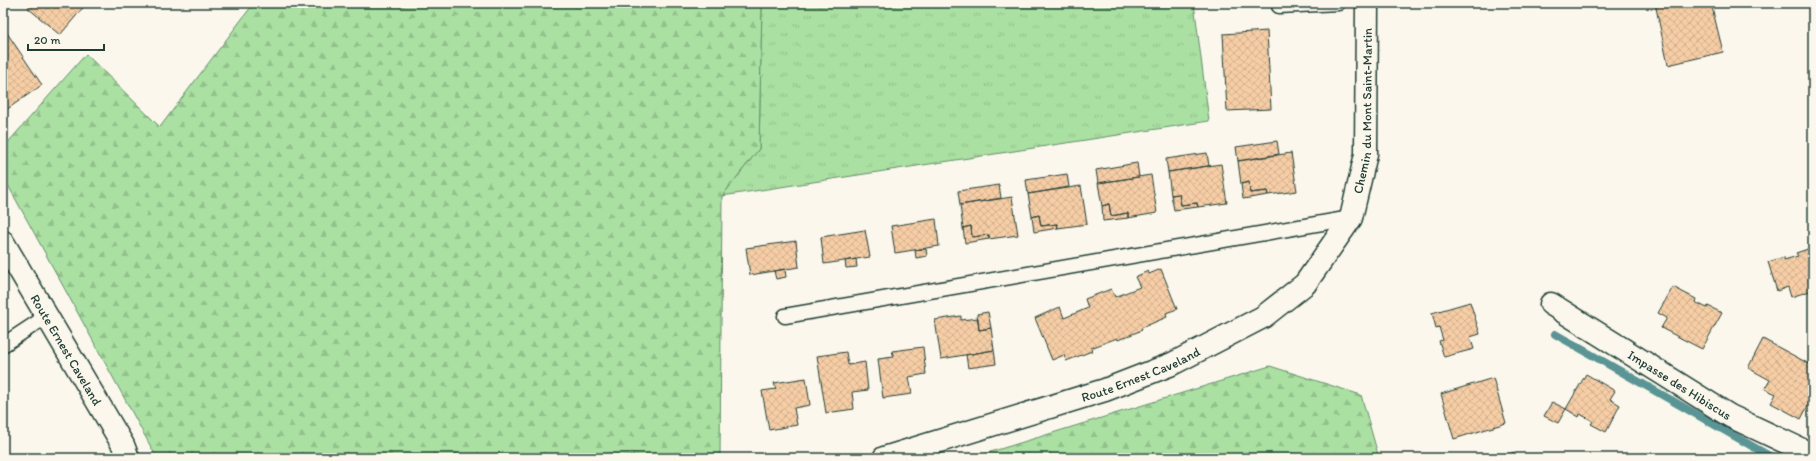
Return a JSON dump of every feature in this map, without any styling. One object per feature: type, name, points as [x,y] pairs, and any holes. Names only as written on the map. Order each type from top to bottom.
[{"type":"street","name":"Chemin du Mont Saint-Martin","points":[[1350,218],[1366,154],[1367,3]]},
{"type":"street","name":"Route Ernest Caveland","points":[[884,458],[1105,390],[1172,364],[1263,317],[1305,284],[1350,218]]},
{"type":"street","name":"Route Ernest Caveland","points":[[3,242],[123,445],[128,458]]},
{"type":"street","name":"Impasse des Hibiscus","points":[[1551,304],[1730,416],[1813,455]]},
{"type":"lane","points":[[1279,6],[1338,3]]},
{"type":"lane","points":[[785,316],[1350,218]]},
{"type":"lane","points":[[3,345],[47,316]]},
{"type":"green space","points":[[254,3],[762,3],[759,149],[722,196],[720,458],[157,458],[3,176],[3,148],[86,54],[160,127]]},
{"type":"green space","points":[[762,3],[1194,3],[1209,121],[722,196],[759,149]]},
{"type":"green space","points":[[1270,366],[1361,395],[1379,458],[971,458]]},
{"type":"building","points":[[32,3],[87,3],[60,35],[28,8]]},
{"type":"building","points":[[1655,3],[1711,3],[1723,52],[1668,65]]},
{"type":"building","points":[[5,30],[42,85],[3,112],[3,31]]},
{"type":"building","points":[[1267,31],[1271,109],[1227,111],[1223,34]]},
{"type":"building","points":[[1277,141],[1279,154],[1238,161],[1236,147]]},
{"type":"building","points":[[1207,153],[1209,166],[1168,172],[1166,159]]},
{"type":"building","points":[[1291,153],[1297,191],[1268,195],[1267,191],[1250,193],[1249,182],[1241,184],[1238,161]]},
{"type":"building","points":[[1137,163],[1139,177],[1098,183],[1096,170]]},
{"type":"building","points":[[1221,164],[1227,203],[1198,207],[1197,203],[1181,205],[1179,194],[1171,195],[1168,172]]},
{"type":"building","points":[[1067,174],[1069,187],[1028,194],[1026,180]]},
{"type":"building","points":[[1151,175],[1157,213],[1128,218],[1128,213],[1111,216],[1109,204],[1102,206],[1098,183]]},
{"type":"building","points":[[1249,182],[1250,193],[1267,191],[1268,195],[1243,199],[1241,184]]},
{"type":"building","points":[[999,185],[1001,198],[960,205],[958,191]]},
{"type":"building","points":[[1081,186],[1087,224],[1058,228],[1057,224],[1041,226],[1039,215],[1032,217],[1028,194]]},
{"type":"building","points":[[1179,194],[1181,205],[1197,203],[1198,207],[1174,210],[1171,195]]},
{"type":"building","points":[[1012,197],[1018,235],[989,239],[989,235],[972,237],[971,226],[963,228],[960,205]]},
{"type":"building","points":[[1109,204],[1111,216],[1128,213],[1128,218],[1103,221],[1102,206]]},
{"type":"building","points":[[1039,215],[1041,226],[1057,224],[1058,228],[1034,232],[1032,217]]},
{"type":"building","points":[[936,219],[939,246],[895,253],[891,226]]},
{"type":"building","points":[[971,226],[972,237],[989,235],[989,239],[965,243],[963,228]]},
{"type":"building","points":[[865,230],[870,257],[824,264],[821,237]]},
{"type":"building","points":[[796,241],[799,267],[750,275],[746,248]]},
{"type":"building","points":[[1811,248],[1813,255],[1813,290],[1791,297],[1788,287],[1777,291],[1768,262],[1784,257],[1784,260],[1798,256],[1796,253]]},
{"type":"building","points":[[926,249],[927,256],[916,258],[915,250]]},
{"type":"building","points":[[856,259],[857,267],[846,268],[845,261]]},
{"type":"building","points":[[785,269],[786,277],[776,279],[774,271]]},
{"type":"building","points":[[1161,269],[1177,309],[1166,313],[1167,317],[1141,328],[1142,330],[1118,340],[1117,338],[1091,348],[1092,351],[1066,361],[1064,355],[1052,360],[1035,318],[1060,307],[1064,318],[1088,308],[1085,299],[1111,289],[1115,297],[1140,287],[1135,277],[1148,271],[1149,274]]},
{"type":"building","points":[[1673,287],[1696,299],[1695,302],[1707,308],[1708,306],[1722,313],[1702,349],[1661,328],[1667,318],[1658,313]]},
{"type":"building","points":[[1470,302],[1480,334],[1470,337],[1474,349],[1444,357],[1439,341],[1443,340],[1439,327],[1436,328],[1432,313]]},
{"type":"building","points":[[988,312],[991,328],[979,330],[977,314]]},
{"type":"building","points":[[961,316],[961,320],[978,318],[979,330],[991,328],[994,350],[941,359],[935,320]]},
{"type":"building","points":[[1763,339],[1813,366],[1813,396],[1801,419],[1771,403],[1776,394],[1765,389],[1770,380],[1748,368]]},
{"type":"building","points":[[923,347],[926,374],[909,377],[912,394],[883,398],[878,359],[894,357],[892,351]]},
{"type":"building","points":[[994,350],[996,364],[968,368],[966,355]]},
{"type":"building","points":[[846,352],[848,365],[865,362],[868,390],[852,392],[854,409],[826,413],[817,356]]},
{"type":"building","points":[[1586,374],[1615,391],[1610,399],[1620,405],[1606,432],[1591,424],[1593,421],[1580,414],[1579,417],[1566,409]]},
{"type":"building","points":[[806,378],[810,405],[794,408],[797,425],[769,430],[762,391],[776,389],[774,383]]},
{"type":"building","points":[[1493,378],[1506,423],[1454,439],[1441,394]]},
{"type":"building","points":[[1552,402],[1566,409],[1558,423],[1544,416]]},
{"type":"building","points":[[1514,452],[1516,458],[1497,458]]},
{"type":"waterway","points":[[1555,334],[1773,458]]}]
